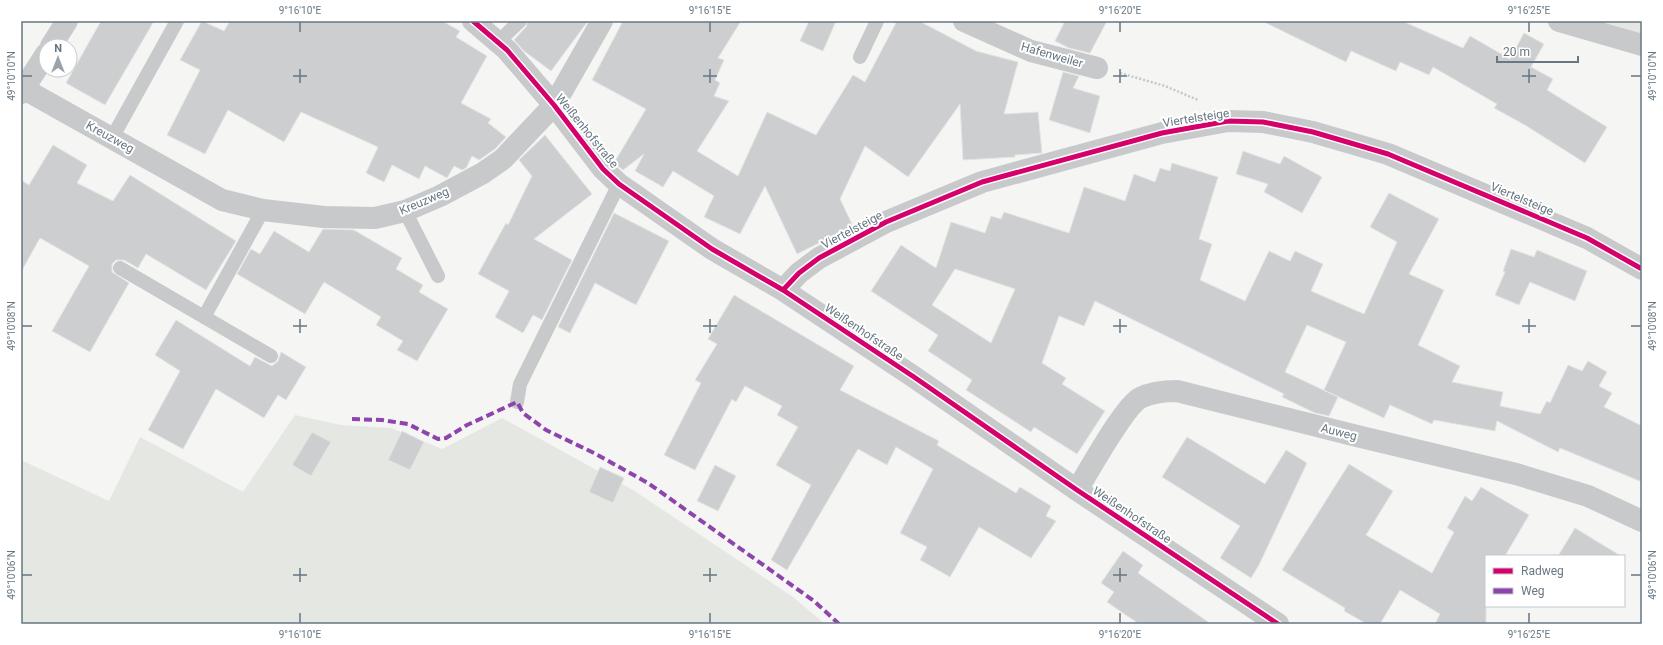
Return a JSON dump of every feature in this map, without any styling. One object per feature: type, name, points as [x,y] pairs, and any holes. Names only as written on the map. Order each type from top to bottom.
[{"type":"street","points":[[56,38],[67,21]]},
{"type":"street","name":"Weißenhofstraße","points":[[473,21],[499,41],[554,105],[603,169],[619,184],[712,250],[783,290],[975,418],[1077,490],[1278,624]]},
{"type":"street","points":[[554,105],[602,21]]},
{"type":"street","name":"Hafenweiler","points":[[964,21],[1031,52],[1097,68]]},
{"type":"street","points":[[1559,21],[1642,46]]},
{"type":"street","points":[[22,91],[38,66]]},
{"type":"street","name":"Kreuzweg","points":[[22,91],[112,138],[222,200],[264,210],[324,217],[375,218],[404,211],[440,196],[483,173],[498,163],[523,140],[554,105]]},
{"type":"street","name":"Viertelsteige","points":[[783,290],[799,273],[819,258],[886,222],[982,182],[1162,133],[1228,121],[1263,122],[1313,132],[1388,154],[1587,238],[1642,270]]},
{"type":"street","name":"Auweg","points":[[1077,490],[1127,410],[1140,398],[1159,391],[1177,391],[1516,474],[1588,496],[1642,521]]},
{"type":"lane","points":[[112,138],[176,21]]},
{"type":"lane","points":[[499,41],[520,21]]},
{"type":"lane","points":[[860,57],[877,21]]},
{"type":"lane","points":[[517,402],[520,384],[619,184]]},
{"type":"lane","points":[[204,317],[264,210]]},
{"type":"lane","points":[[404,211],[438,276]]},
{"type":"lane","points":[[120,268],[271,356]]},
{"type":"path","points":[[1097,68],[1130,75],[1165,86],[1202,102],[1228,121]]},
{"type":"shaded area","points":[[1600,21],[1642,21],[1642,34]]},
{"type":"shaded area","points":[[295,415],[341,425],[391,428],[442,449],[502,418],[633,490],[793,597],[825,624],[21,624],[21,460],[109,501],[140,437],[243,492]]},
{"type":"building","points":[[101,21],[154,21],[105,105],[66,83],[69,78],[78,78],[78,62]]},
{"type":"building","points":[[202,21],[224,31],[230,21],[442,21],[460,31],[456,37],[487,56],[461,103],[491,119],[488,123],[506,137],[495,149],[479,160],[472,156],[466,168],[462,170],[454,166],[447,178],[425,166],[419,179],[392,165],[384,182],[366,173],[378,147],[301,112],[284,142],[228,110],[205,154],[167,135],[200,70],[180,60]]},
{"type":"building","points":[[528,21],[588,21],[551,71],[524,51],[514,40],[526,27]]},
{"type":"building","points":[[623,21],[741,21],[718,58],[724,60],[715,80],[720,83],[714,96],[729,101],[697,151],[738,176],[767,112],[816,135],[853,75],[865,82],[897,21],[919,21],[976,51],[1018,62],[1004,114],[1038,112],[1042,153],[1015,155],[1015,157],[963,160],[960,104],[908,177],[865,146],[840,199],[853,226],[797,254],[765,186],[740,234],[704,217],[714,196],[673,171],[663,187],[635,171],[644,154],[623,170],[614,163],[646,109],[592,80]]},
{"type":"building","points":[[809,21],[836,21],[823,51],[800,41]]},
{"type":"building","points":[[1065,21],[1107,21],[1090,53],[1069,48],[1055,41]]},
{"type":"building","points":[[1262,21],[1402,21],[1463,48],[1470,36],[1510,59],[1524,33],[1544,44],[1531,67],[1553,79],[1547,90],[1607,127],[1585,163],[1525,125],[1494,108],[1497,104],[1433,67],[1429,75],[1400,62],[1396,71],[1351,51],[1346,62]]},
{"type":"building","points":[[1063,72],[1079,76],[1073,88],[1100,96],[1090,133],[1049,120]]},
{"type":"building","points":[[545,135],[592,194],[534,239],[572,260],[542,320],[533,315],[523,333],[495,317],[509,291],[478,274],[506,223],[508,225],[532,176],[519,160]]},
{"type":"building","points":[[53,145],[87,165],[77,183],[113,201],[130,175],[236,241],[206,290],[146,254],[138,268],[124,260],[116,260],[112,264],[112,272],[129,283],[90,352],[52,331],[89,266],[40,238],[21,272],[21,180],[29,185]]},
{"type":"building","points":[[1243,151],[1280,164],[1284,156],[1322,177],[1302,213],[1264,192],[1268,184],[1236,174]]},
{"type":"building","points":[[1172,163],[1218,177],[1199,239],[1212,244],[1200,280],[1245,301],[1269,251],[1290,261],[1295,251],[1323,264],[1311,291],[1364,314],[1397,242],[1370,227],[1389,193],[1439,219],[1409,274],[1444,290],[1418,345],[1460,366],[1452,382],[1503,392],[1500,406],[1540,414],[1547,401],[1550,403],[1568,365],[1582,371],[1588,361],[1607,372],[1599,386],[1612,393],[1604,407],[1642,426],[1642,482],[1560,448],[1558,452],[1497,421],[1495,431],[1434,420],[1432,424],[1390,405],[1384,418],[1324,390],[1346,342],[1307,325],[1285,372],[1338,397],[1329,416],[1315,413],[1282,397],[1284,394],[1095,301],[1084,326],[1059,316],[1042,363],[1066,378],[1062,384],[1105,411],[1077,454],[1034,427],[1031,432],[966,390],[972,380],[928,351],[938,335],[871,291],[901,245],[936,268],[951,222],[985,233],[991,216],[1001,219],[1004,212],[1069,233],[1084,187],[1125,201],[1134,174],[1155,182],[1160,168],[1170,171]],"holes":[[[955,269],[1015,289],[991,343],[932,305]]]},
{"type":"building","points":[[614,213],[669,241],[636,305],[595,283],[570,333],[558,327]]},
{"type":"building","points":[[323,229],[354,230],[402,258],[396,269],[423,285],[419,292],[448,309],[417,361],[397,350],[403,341],[376,325],[381,317],[324,282],[305,314],[237,274],[251,249],[260,254],[274,231],[309,252]]},
{"type":"building","points":[[1511,249],[1534,257],[1537,250],[1587,271],[1575,301],[1530,282],[1519,305],[1495,295],[1505,272],[1503,271]]},
{"type":"building","points":[[734,295],[854,366],[840,390],[939,441],[937,445],[1016,493],[1020,487],[1051,506],[1046,516],[1056,521],[1031,558],[979,527],[950,577],[920,560],[927,547],[900,533],[933,469],[896,447],[887,465],[858,449],[787,570],[771,560],[811,485],[776,465],[798,427],[777,415],[782,406],[745,386],[736,402],[732,399],[695,470],[664,455],[701,383],[695,380],[717,344],[708,339]]},
{"type":"building","points":[[176,320],[250,366],[255,357],[272,366],[278,361],[281,352],[306,367],[286,400],[278,395],[264,418],[216,389],[183,449],[148,430],[180,371],[155,355]]},
{"type":"building","points":[[402,431],[424,442],[410,470],[388,460]]},
{"type":"building","points":[[312,432],[331,442],[311,476],[292,465]]},
{"type":"building","points":[[1187,437],[1265,484],[1286,450],[1307,463],[1259,565],[1251,578],[1220,558],[1240,526],[1162,477]]},
{"type":"building","points":[[1349,464],[1393,491],[1366,535],[1432,573],[1454,532],[1447,528],[1465,496],[1472,501],[1481,487],[1529,515],[1506,555],[1485,555],[1486,624],[1435,624],[1440,614],[1400,590],[1380,624],[1367,624],[1344,611],[1345,608],[1282,570]]},
{"type":"building","points":[[715,465],[736,476],[718,511],[697,501]]},
{"type":"building","points":[[600,467],[624,478],[613,503],[589,492]]},
{"type":"building","points":[[1575,528],[1619,555],[1559,555]]},
{"type":"building","points":[[1123,551],[1143,565],[1138,573],[1211,624],[1139,624],[1107,602],[1114,592],[1101,583]]},
{"type":"marked path","points":[[352,419],[382,420],[408,424],[438,439],[446,438],[467,425],[517,402],[523,413],[546,430],[594,453],[648,483],[814,601],[839,624]]},
{"type":"cycle path","points":[[473,21],[507,50],[554,105],[603,169],[619,184],[712,249],[783,290],[914,377],[1077,490],[1278,624]]},
{"type":"cycle path","points":[[783,290],[799,273],[819,258],[886,222],[982,182],[1162,133],[1228,121],[1263,122],[1313,132],[1388,154],[1587,238],[1642,269]]}]
